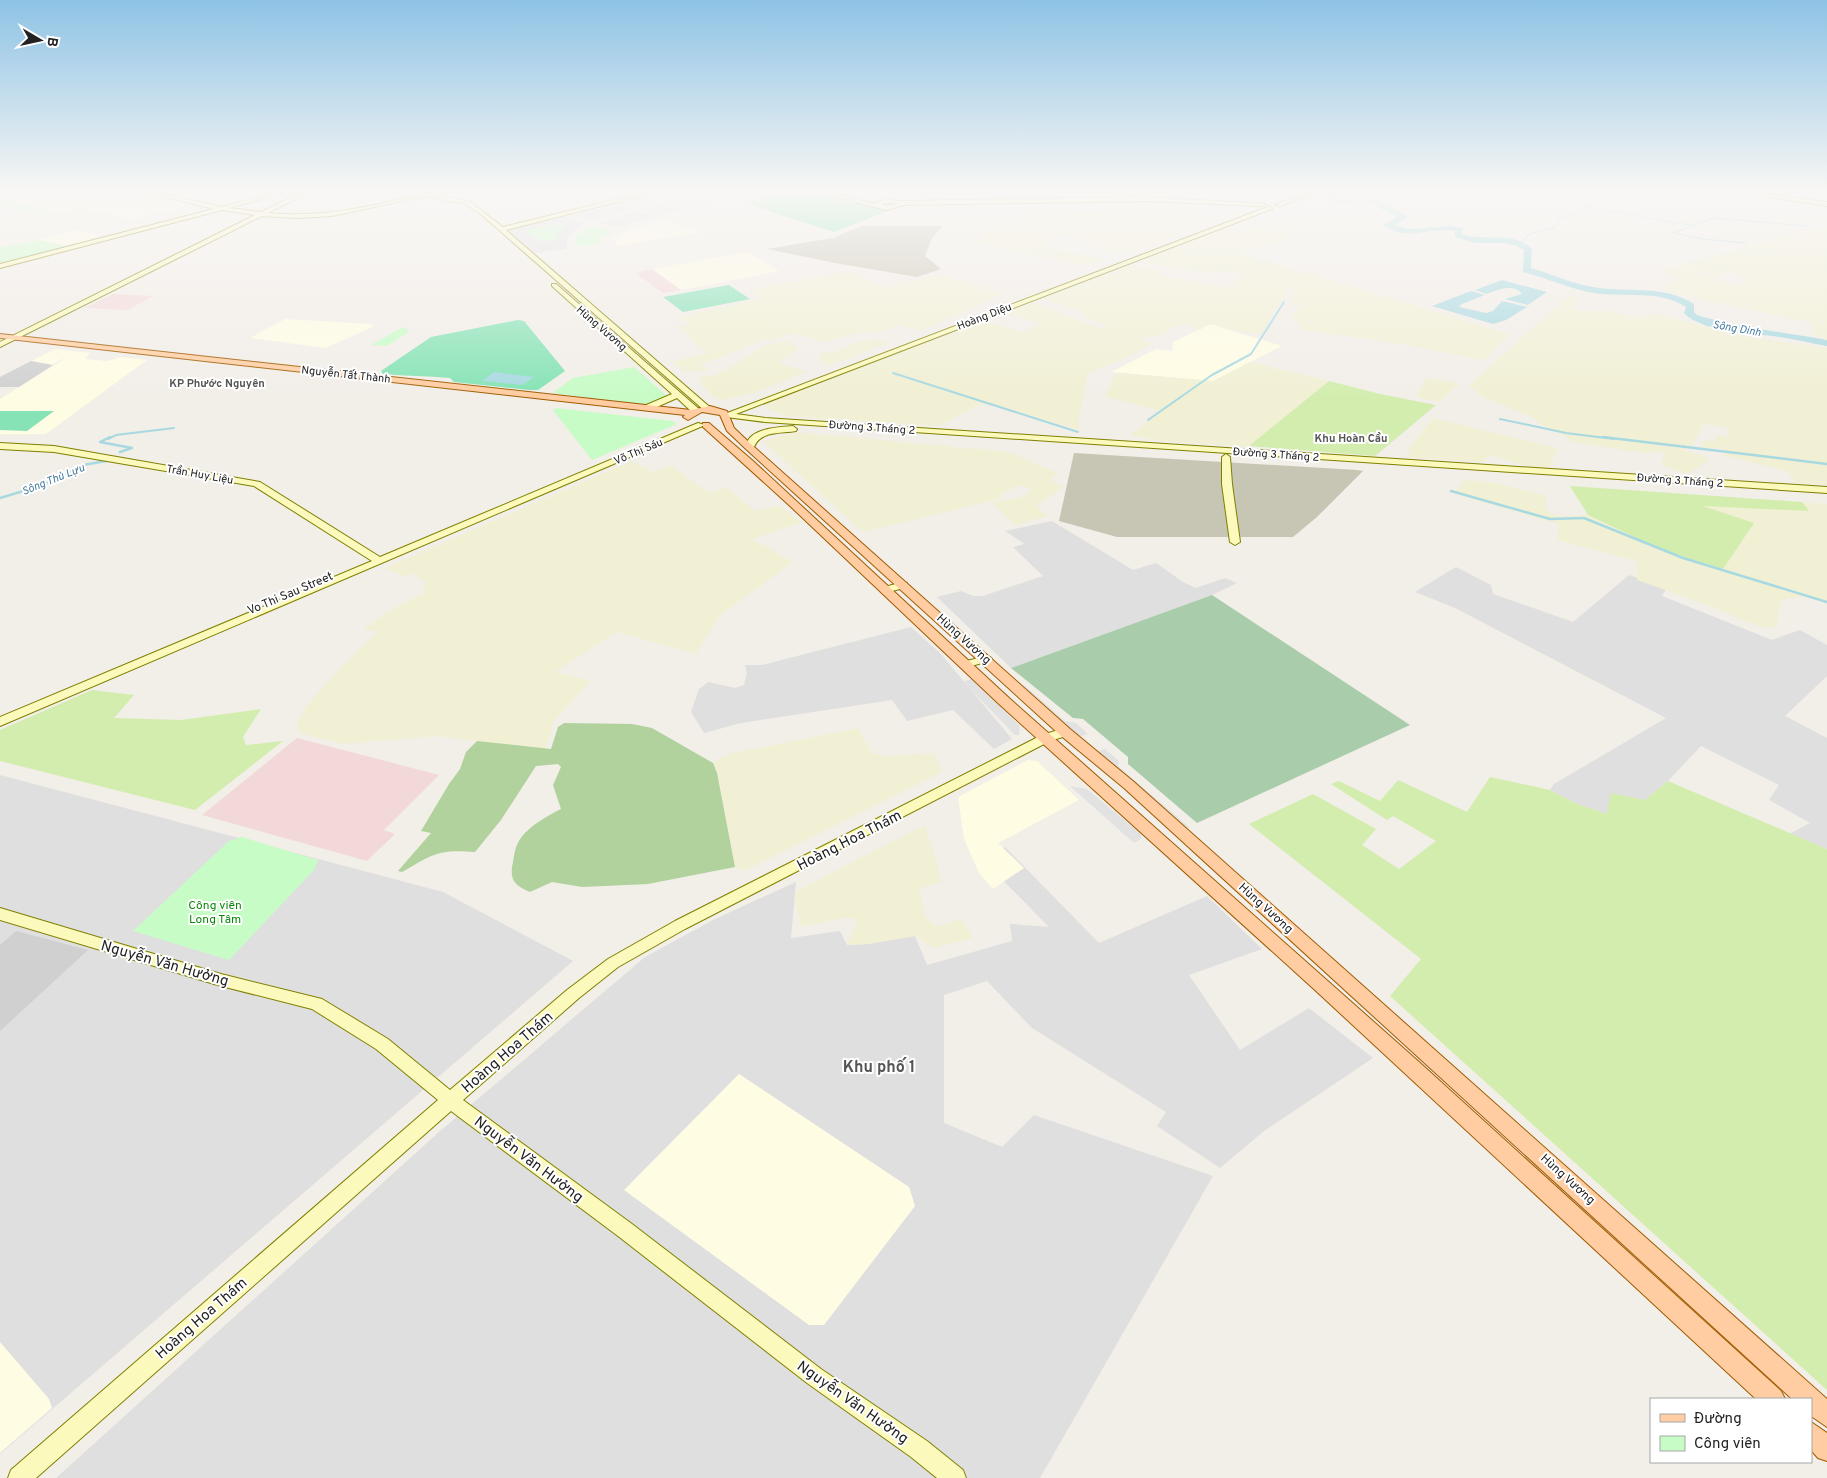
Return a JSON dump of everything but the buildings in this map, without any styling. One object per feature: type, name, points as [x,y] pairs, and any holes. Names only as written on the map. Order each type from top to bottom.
[{"type":"main road","points":[[0,266],[19,261]]},
{"type":"main road","points":[[4,340],[166,261]]},
{"type":"main road","name":"Hùng Vương","points":[[526,261],[677,395],[691,416]]},
{"type":"main road","name":"Hùng Vương","points":[[539,261],[708,409]]},
{"type":"main road","name":"Hoàng Diệu","points":[[724,417],[953,326],[1125,261]]},
{"type":"main road","name":"Nguyễn Tất Thành","points":[[4,340],[647,408],[691,416]]},
{"type":"main road","name":"Nguyễn Tất Thành","points":[[4,340],[691,416]]},
{"type":"main road","points":[[647,408],[677,395]]},
{"type":"main road","points":[[691,416],[708,409],[724,417]]},
{"type":"main road","points":[[691,416],[706,424],[724,417]]},
{"type":"main road","name":"Võ Thị Sáu","points":[[376,559],[691,416]]},
{"type":"main road","name":"Hùng Vương","points":[[724,417],[730,429],[750,448],[1066,732],[1191,841],[1808,1398]]},
{"type":"main road","name":"Đường 3 Tháng 2","points":[[724,417],[800,428],[1226,457],[1507,472]]},
{"type":"main road","name":"Đường 3 Tháng 2","points":[[724,417],[1812,493],[1827,497]]},
{"type":"main road","name":"Hùng Vương","points":[[706,424],[1046,738],[1403,1058],[1772,1398]]},
{"type":"main road","name":"Võ Thị Sáu","points":[[376,559],[706,424]]},
{"type":"main road","points":[[750,448],[750,444],[759,434],[780,429],[800,428]]},
{"type":"main road","name":"Trần Huy Liệu","points":[[0,446],[54,449],[257,484],[376,559]]},
{"type":"main road","points":[[1226,457],[1227,484],[1235,542]]},
{"type":"main road","name":"Đường 3 Tháng 2","points":[[1812,493],[1827,490]]},
{"type":"main road","name":"Vo Thi Sau Street","points":[[0,722],[376,559]]},
{"type":"main road","points":[[885,590],[903,584]]},
{"type":"main road","name":"Vo Thi Sau Street","points":[[0,715],[224,624]]},
{"type":"main road","points":[[967,664],[986,659]]},
{"type":"main road","name":"Hoàng Hoa Thám","points":[[19,1478],[574,994],[626,955],[1046,738],[1066,732]]},
{"type":"main road","points":[[1173,850],[1191,841]]},
{"type":"main road","name":"Nguyễn Văn Hưởng","points":[[0,914],[221,980],[316,1004],[382,1044],[451,1101],[625,1230],[814,1376],[919,1449],[955,1478]]},
{"type":"main road","name":"Hùng Vương","points":[[1812,1402],[1827,1415]]},
{"type":"main road","points":[[1812,1435],[1827,1450]]},
{"type":"shaded area","points":[[697,261],[763,261],[779,271],[681,290],[652,269]]},
{"type":"shaded area","points":[[825,261],[931,261],[941,269],[917,277]]},
{"type":"shaded area","points":[[652,269],[681,290],[663,293],[635,273]]},
{"type":"shaded area","points":[[113,294],[154,296],[127,310],[85,308]]},
{"type":"shaded area","points":[[285,319],[371,324],[374,326],[326,348],[250,338]]},
{"type":"shaded area","points":[[1210,324],[1282,346],[1213,381],[1111,372],[1156,349],[1172,351],[1173,342]]},
{"type":"shaded area","points":[[55,349],[90,353],[85,359],[107,361],[121,357],[147,360],[46,434],[0,434],[0,399],[69,356],[51,365],[31,361]]},
{"type":"shaded area","points":[[31,361],[53,365],[19,387],[0,387],[0,377]]},
{"type":"shaded area","points":[[1074,453],[1363,471],[1317,517],[1293,537],[1117,537],[1059,521]]},
{"type":"shaded area","points":[[1052,521],[1133,570],[1156,563],[1183,582],[1196,588],[1225,578],[1237,583],[1212,595],[1011,668],[937,597],[961,591],[973,596],[983,596],[1043,576],[1013,547],[1025,544],[1005,531]]},
{"type":"shaded area","points":[[1456,567],[1491,585],[1493,594],[1573,622],[1629,575],[1667,588],[1662,596],[1772,640],[1800,630],[1827,645],[1827,676],[1785,716],[1827,738],[1827,849],[1789,834],[1810,823],[1769,800],[1779,785],[1701,746],[1668,781],[1645,800],[1607,814],[1575,803],[1550,790],[1554,784],[1666,718],[1455,608],[1415,592]]},
{"type":"shaded area","points":[[911,627],[940,653],[1012,739],[994,749],[953,710],[907,721],[892,700],[741,723],[704,733],[691,712],[699,689],[708,682],[735,688],[744,685],[747,673],[745,665],[762,665]]},
{"type":"shaded area","points":[[971,679],[1020,726],[1019,735],[1015,735],[963,682]]},
{"type":"shaded area","points":[[1025,686],[1065,721],[1076,723],[1088,734],[1078,737],[1022,687]]},
{"type":"shaded area","points":[[297,738],[439,775],[384,830],[395,834],[367,861],[202,815]]},
{"type":"shaded area","points":[[1105,749],[1119,761],[1118,766],[1190,828],[1180,827],[1095,752]]},
{"type":"shaded area","points":[[1028,760],[1037,761],[1079,800],[998,843],[1024,868],[993,889],[979,873],[964,839],[958,797]]},
{"type":"shaded area","points":[[0,775],[443,892],[573,961],[0,1454]]},
{"type":"shaded area","points":[[1070,786],[1087,789],[1141,834],[1141,839],[1134,843]]},
{"type":"shaded area","points":[[1005,847],[1099,943],[1207,896],[1262,949],[1189,975],[1240,1050],[1309,1008],[1373,1058],[1264,1131],[1220,1168],[1157,1126],[1166,1112],[1032,1028],[987,981],[944,995],[944,1123],[1002,1147],[1034,1115],[1213,1176],[1040,1478],[56,1478],[439,1132],[645,957],[715,919],[796,882],[791,938],[840,931],[847,945],[868,944],[915,936],[927,965],[1012,941],[1010,924],[1049,927],[982,859]]},
{"type":"shaded area","points":[[16,931],[88,950],[0,1031],[0,945]]},
{"type":"shaded area","points":[[739,1074],[909,1187],[915,1206],[824,1325],[809,1325],[624,1190]]},
{"type":"shaded area","points":[[0,1342],[49,1399],[52,1408],[0,1453]]},
{"type":"green space","points":[[0,261],[11,261],[0,264]]},
{"type":"green space","points":[[1064,261],[1103,261],[1090,266]]},
{"type":"green space","points":[[1267,261],[1510,334],[1484,360],[1389,342],[1302,330],[1299,322],[1291,320],[1300,304],[1290,302],[1293,288],[1289,287],[1285,299],[1281,299],[1261,334],[1241,332],[1210,324],[1199,330],[1187,324],[1178,325],[1161,335],[1137,339],[1153,343],[1128,357],[1088,373],[1079,416],[1079,430],[985,402],[939,426],[786,416],[766,408],[767,403],[984,321],[1022,332],[1040,323],[1006,312],[1032,303],[1106,330],[1108,328],[1105,325],[1089,319],[1080,311],[1042,299],[1131,265],[1161,271],[1157,274],[1230,288],[1242,275],[1219,271],[1214,274],[1140,262]]},
{"type":"green space","points":[[1694,261],[1827,261],[1827,340],[1814,336],[1811,322],[1708,301],[1659,288],[1680,279],[1656,272],[1673,267],[1736,285],[1751,279],[1724,271],[1722,272],[1726,274],[1713,277],[1675,266]]},
{"type":"green space","points":[[849,271],[882,287],[939,275],[1003,293],[921,331],[898,325],[888,330],[852,334],[826,342],[793,333],[770,341],[764,339],[705,362],[700,366],[710,369],[704,371],[683,371],[672,362],[709,352],[697,346],[685,332],[675,327],[688,324],[681,316],[761,299],[749,290]]},
{"type":"green space","points":[[729,285],[750,299],[683,312],[663,297]]},
{"type":"green space","points":[[1571,295],[1581,300],[1573,307],[1576,311],[1607,311],[1640,318],[1647,315],[1660,314],[1740,336],[1827,348],[1827,485],[1795,483],[1789,472],[1723,455],[1723,449],[1700,447],[1706,440],[1715,442],[1715,435],[1728,437],[1729,427],[1703,424],[1692,446],[1682,450],[1705,456],[1709,460],[1687,474],[1661,465],[1665,453],[1660,451],[1645,453],[1571,442],[1569,438],[1542,425],[1532,417],[1485,398],[1469,386]]},
{"type":"green space","points":[[518,320],[524,321],[565,371],[538,390],[454,382],[450,378],[383,374],[381,371],[431,337]]},
{"type":"green space","points":[[405,327],[409,332],[387,346],[371,345],[401,328]]},
{"type":"green space","points":[[877,339],[888,343],[830,365],[819,361],[819,356],[823,353],[837,351],[860,341]]},
{"type":"green space","points":[[786,340],[799,349],[777,362],[807,372],[756,392],[723,400],[716,399],[700,383],[700,378],[703,376],[717,375],[764,346]]},
{"type":"green space","points":[[1250,362],[1329,381],[1248,447],[1161,441],[1133,436],[1131,434],[1162,412],[1105,396],[1116,374],[1120,373],[1213,381]]},
{"type":"green space","points":[[634,367],[666,395],[660,401],[645,405],[553,393],[573,378]]},
{"type":"green space","points":[[1426,378],[1459,383],[1440,402],[1417,397]]},
{"type":"green space","points":[[1329,381],[1380,394],[1436,405],[1375,456],[1249,446]]},
{"type":"green space","points":[[556,408],[672,421],[677,424],[592,460],[553,410]]},
{"type":"green space","points":[[0,411],[54,411],[27,431],[0,430]]},
{"type":"green space","points":[[1433,418],[1558,448],[1549,468],[1526,466],[1491,455],[1483,462],[1404,457],[1412,451],[1408,449]]},
{"type":"green space","points":[[795,432],[1008,452],[1058,473],[1050,480],[1064,487],[1036,506],[1048,516],[1016,525],[992,503],[1020,498],[1033,490],[1021,485],[1000,494],[1003,498],[863,532],[763,441]]},
{"type":"green space","points":[[632,461],[653,472],[670,465],[709,493],[727,487],[755,511],[779,506],[802,522],[752,539],[793,562],[719,616],[696,654],[617,632],[555,672],[591,681],[554,721],[546,749],[436,736],[343,744],[299,733],[297,726],[306,706],[358,650],[379,631],[363,630],[386,613],[425,592],[423,586],[426,583],[413,573],[406,577],[385,568]]},
{"type":"green space","points":[[1464,480],[1495,483],[1547,496],[1545,508],[1550,513],[1558,516],[1588,515],[1666,552],[1699,505],[1809,511],[1802,502],[1827,504],[1827,600],[1808,596],[1780,600],[1777,627],[1760,627],[1707,605],[1637,580],[1637,562],[1634,560],[1557,540],[1559,524],[1454,494]]},
{"type":"green space","points":[[1570,486],[1802,502],[1809,511],[1703,506],[1754,523],[1723,569],[1666,552],[1588,515]]},
{"type":"green space","points":[[1212,595],[1410,725],[1197,823],[1128,764],[1128,757],[1083,719],[1073,718],[1011,668]]},
{"type":"green space","points":[[92,690],[134,695],[114,718],[181,720],[261,709],[243,737],[246,745],[283,741],[195,810],[0,761],[0,730]]},
{"type":"green space","points":[[564,723],[632,724],[652,728],[713,763],[717,773],[735,867],[648,884],[582,887],[552,882],[530,892],[517,884],[512,877],[515,850],[521,838],[531,827],[561,809],[553,785],[561,767],[558,764],[536,766],[501,820],[475,852],[444,852],[429,857],[402,872],[398,871],[431,833],[421,831],[460,769],[466,752],[477,741],[551,749],[558,727]]},
{"type":"green space","points":[[859,728],[861,735],[873,753],[882,756],[934,753],[942,772],[745,871],[735,867],[717,773],[713,763],[728,754]]},
{"type":"green space","points":[[1490,777],[1550,790],[1575,803],[1607,814],[1611,793],[1645,800],[1668,781],[1827,849],[1827,1390],[1390,996],[1421,959],[1249,824],[1313,794],[1376,829],[1362,845],[1399,869],[1436,841],[1393,816],[1387,820],[1331,784],[1339,781],[1380,801],[1398,780],[1467,812]]},
{"type":"green space","points":[[925,825],[942,882],[920,889],[922,906],[926,917],[936,927],[961,919],[973,938],[934,948],[915,936],[868,944],[847,945],[857,921],[853,918],[841,918],[802,927],[797,911],[795,894],[800,889]]},
{"type":"green space","name":"Công viên Long Tâm","points":[[242,837],[318,860],[314,870],[229,960],[133,931],[229,841]]},
{"type":"water","points":[[1502,280],[1547,292],[1528,305],[1505,299],[1522,294],[1515,289],[1505,288],[1487,294],[1475,290]]},
{"type":"water","points":[[1471,291],[1485,295],[1459,307],[1486,313],[1493,311],[1502,301],[1527,307],[1506,320],[1493,324],[1432,306]]},
{"type":"water","points":[[494,372],[534,377],[523,385],[482,381]]},
{"type":"waterway","name":"Sông Dinh","points":[[1527,261],[1526,270],[1593,290],[1669,295],[1681,299],[1691,306],[1689,313],[1694,317],[1728,328],[1775,333],[1827,343]]},
{"type":"waterway","points":[[1148,420],[1212,375],[1251,354],[1284,302]]},
{"type":"waterway","points":[[893,373],[1078,432]]},
{"type":"waterway","points":[[1500,419],[1566,433],[1614,439]]},
{"type":"waterway","name":"Sông Thủ Lựu","points":[[108,439],[116,435],[174,428]]},
{"type":"waterway","name":"Sông Thủ Lựu","points":[[110,437],[100,442],[132,448],[120,452]]},
{"type":"waterway","points":[[1603,437],[1827,464]]},
{"type":"waterway","name":"Sông Thủ Lựu","points":[[0,498],[43,485],[83,465],[106,461]]},
{"type":"waterway","points":[[1451,491],[1550,519],[1584,518],[1683,558],[1827,602]]},
{"type":"district","name":"KP Phước Nguyên","points":[[217,383]]},
{"type":"district","name":"Khu Hoàn Cầu","points":[[1351,438]]},
{"type":"district","name":"Khu phố 1","points":[[879,1066]]}]
